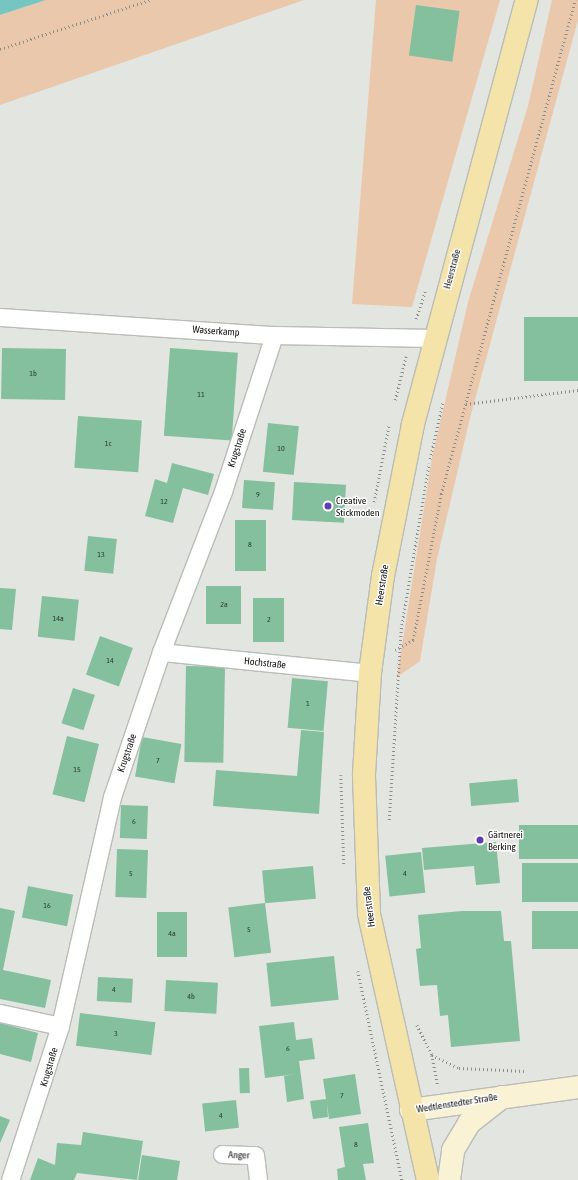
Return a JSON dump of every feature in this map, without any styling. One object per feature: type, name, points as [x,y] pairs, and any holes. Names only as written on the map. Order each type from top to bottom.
[{"type":"main road","name":"Heerstraße","points":[[428,1180],[411,1110],[369,913],[364,774],[370,673],[383,576],[433,338],[527,0]]},
{"type":"street","name":"Wasserkamp","points":[[0,317],[274,334],[433,338]]},
{"type":"street","name":"Krugstraße","points":[[10,1180],[60,1026],[112,797],[161,652],[221,498],[274,334]]},
{"type":"street","name":"Hochstraße","points":[[161,652],[370,673]]},
{"type":"street","points":[[0,1012],[60,1026]]},
{"type":"street","name":"Wedtlenstedter Straße","points":[[411,1110],[503,1096],[578,1087]]},
{"type":"street","name":"Wedtlenstedter Straße","points":[[449,1180],[454,1150],[469,1122],[503,1096]]},
{"type":"street","name":"Anger","points":[[222,1154],[255,1155],[258,1180]]},
{"type":"path","points":[[0,49],[150,0]]},
{"type":"path","points":[[370,673],[400,646],[413,640],[442,494],[575,0]]},
{"type":"path","points":[[466,404],[578,390]]},
{"type":"path","points":[[389,824],[400,646],[430,460],[444,398]]},
{"type":"path","points":[[416,1022],[432,1055],[442,1105]]},
{"type":"path","points":[[432,1055],[459,1068],[529,1071]]},
{"type":"shaded area","points":[[46,0],[304,0],[0,105],[0,15]]},
{"type":"shaded area","points":[[376,0],[500,0],[412,307],[352,304]]},
{"type":"shaded area","points":[[552,0],[578,0],[578,20],[470,418],[437,559],[420,661],[397,677],[432,458],[468,302],[528,106]]},
{"type":"water","points":[[0,0],[46,0],[0,15]]},
{"type":"building","points":[[416,5],[460,11],[452,62],[409,56]]},
{"type":"building","points":[[524,317],[578,317],[578,381],[524,381]]},
{"type":"building","points":[[2,348],[66,349],[65,400],[1,399]]},
{"type":"building","points":[[170,348],[238,353],[232,441],[164,436]]},
{"type":"building","points":[[78,416],[142,420],[138,472],[74,468]]},
{"type":"building","points":[[268,423],[299,426],[294,475],[263,472]]},
{"type":"building","points":[[172,463],[214,474],[208,495],[183,488],[173,523],[145,516],[155,479],[167,483]]},
{"type":"building","points":[[244,480],[275,482],[273,510],[242,508]]},
{"type":"building","points":[[294,482],[346,485],[344,523],[292,520]]},
{"type":"building","points":[[235,520],[266,520],[266,571],[235,571]]},
{"type":"building","points":[[88,536],[117,539],[113,574],[84,571]]},
{"type":"building","points":[[206,586],[241,586],[241,624],[206,624]]},
{"type":"building","points":[[0,588],[16,589],[12,630],[0,629]]},
{"type":"building","points":[[42,596],[79,600],[75,641],[38,637]]},
{"type":"building","points":[[253,598],[284,598],[284,642],[253,642]]},
{"type":"building","points":[[100,636],[133,648],[119,686],[86,675]]},
{"type":"building","points":[[186,666],[225,667],[223,763],[184,762]]},
{"type":"building","points":[[292,678],[328,681],[324,731],[288,728]]},
{"type":"building","points":[[73,688],[95,695],[83,730],[62,723]]},
{"type":"building","points":[[301,730],[324,732],[319,814],[213,806],[216,770],[297,776]]},
{"type":"building","points":[[67,736],[99,744],[85,802],[52,794]]},
{"type":"building","points":[[142,737],[181,744],[174,783],[135,776]]},
{"type":"building","points":[[517,779],[519,802],[471,806],[469,783]]},
{"type":"building","points":[[121,805],[148,806],[147,839],[120,838]]},
{"type":"building","points":[[519,825],[578,825],[578,859],[519,859]]},
{"type":"building","points":[[496,842],[500,883],[476,885],[474,866],[424,870],[422,848]]},
{"type":"building","points":[[117,849],[148,850],[146,898],[115,897]]},
{"type":"building","points":[[421,852],[425,893],[389,897],[385,856]]},
{"type":"building","points":[[522,863],[578,863],[578,902],[522,902]]},
{"type":"building","points":[[313,866],[316,899],[265,903],[262,870]]},
{"type":"building","points":[[28,886],[73,895],[67,926],[22,917]]},
{"type":"building","points":[[265,903],[271,953],[234,957],[228,908]]},
{"type":"building","points":[[0,908],[15,911],[3,970],[51,980],[45,1008],[0,999]]},
{"type":"building","points":[[462,911],[501,911],[504,941],[511,941],[520,1041],[451,1047],[448,1015],[440,1016],[437,985],[420,986],[416,949],[421,948],[418,915]]},
{"type":"building","points":[[532,911],[578,911],[578,949],[532,949]]},
{"type":"building","points":[[157,912],[187,912],[187,957],[157,957]]},
{"type":"building","points":[[334,956],[339,1000],[271,1007],[266,963]]},
{"type":"building","points":[[98,977],[133,979],[132,1003],[97,1001]]},
{"type":"building","points":[[166,980],[218,983],[216,1014],[164,1011]]},
{"type":"building","points":[[80,1013],[155,1022],[151,1055],[76,1046]]},
{"type":"building","points":[[294,1022],[296,1040],[312,1038],[315,1059],[299,1061],[304,1099],[287,1102],[284,1076],[296,1074],[265,1078],[259,1026]]},
{"type":"building","points":[[0,1023],[38,1033],[31,1062],[0,1054]]},
{"type":"building","points":[[239,1068],[249,1068],[250,1093],[240,1093]]},
{"type":"building","points":[[355,1074],[361,1114],[329,1119],[327,1103],[328,1117],[313,1119],[310,1101],[326,1099],[323,1079]]},
{"type":"building","points":[[236,1100],[239,1128],[205,1131],[202,1104]]},
{"type":"building","points":[[0,1116],[10,1120],[0,1143]]},
{"type":"building","points":[[368,1123],[374,1163],[363,1164],[366,1180],[338,1180],[337,1169],[345,1167],[339,1127]]},
{"type":"building","points":[[83,1132],[143,1141],[137,1180],[77,1173],[74,1180],[30,1180],[38,1158],[55,1165],[57,1143],[81,1145]]},
{"type":"building","points":[[142,1155],[180,1161],[177,1180],[138,1180]]},
{"type":"place","name":"Creative Stickmoden","points":[[328,506]]},
{"type":"place","name":"Gärtnerei Berking","points":[[480,840]]}]
